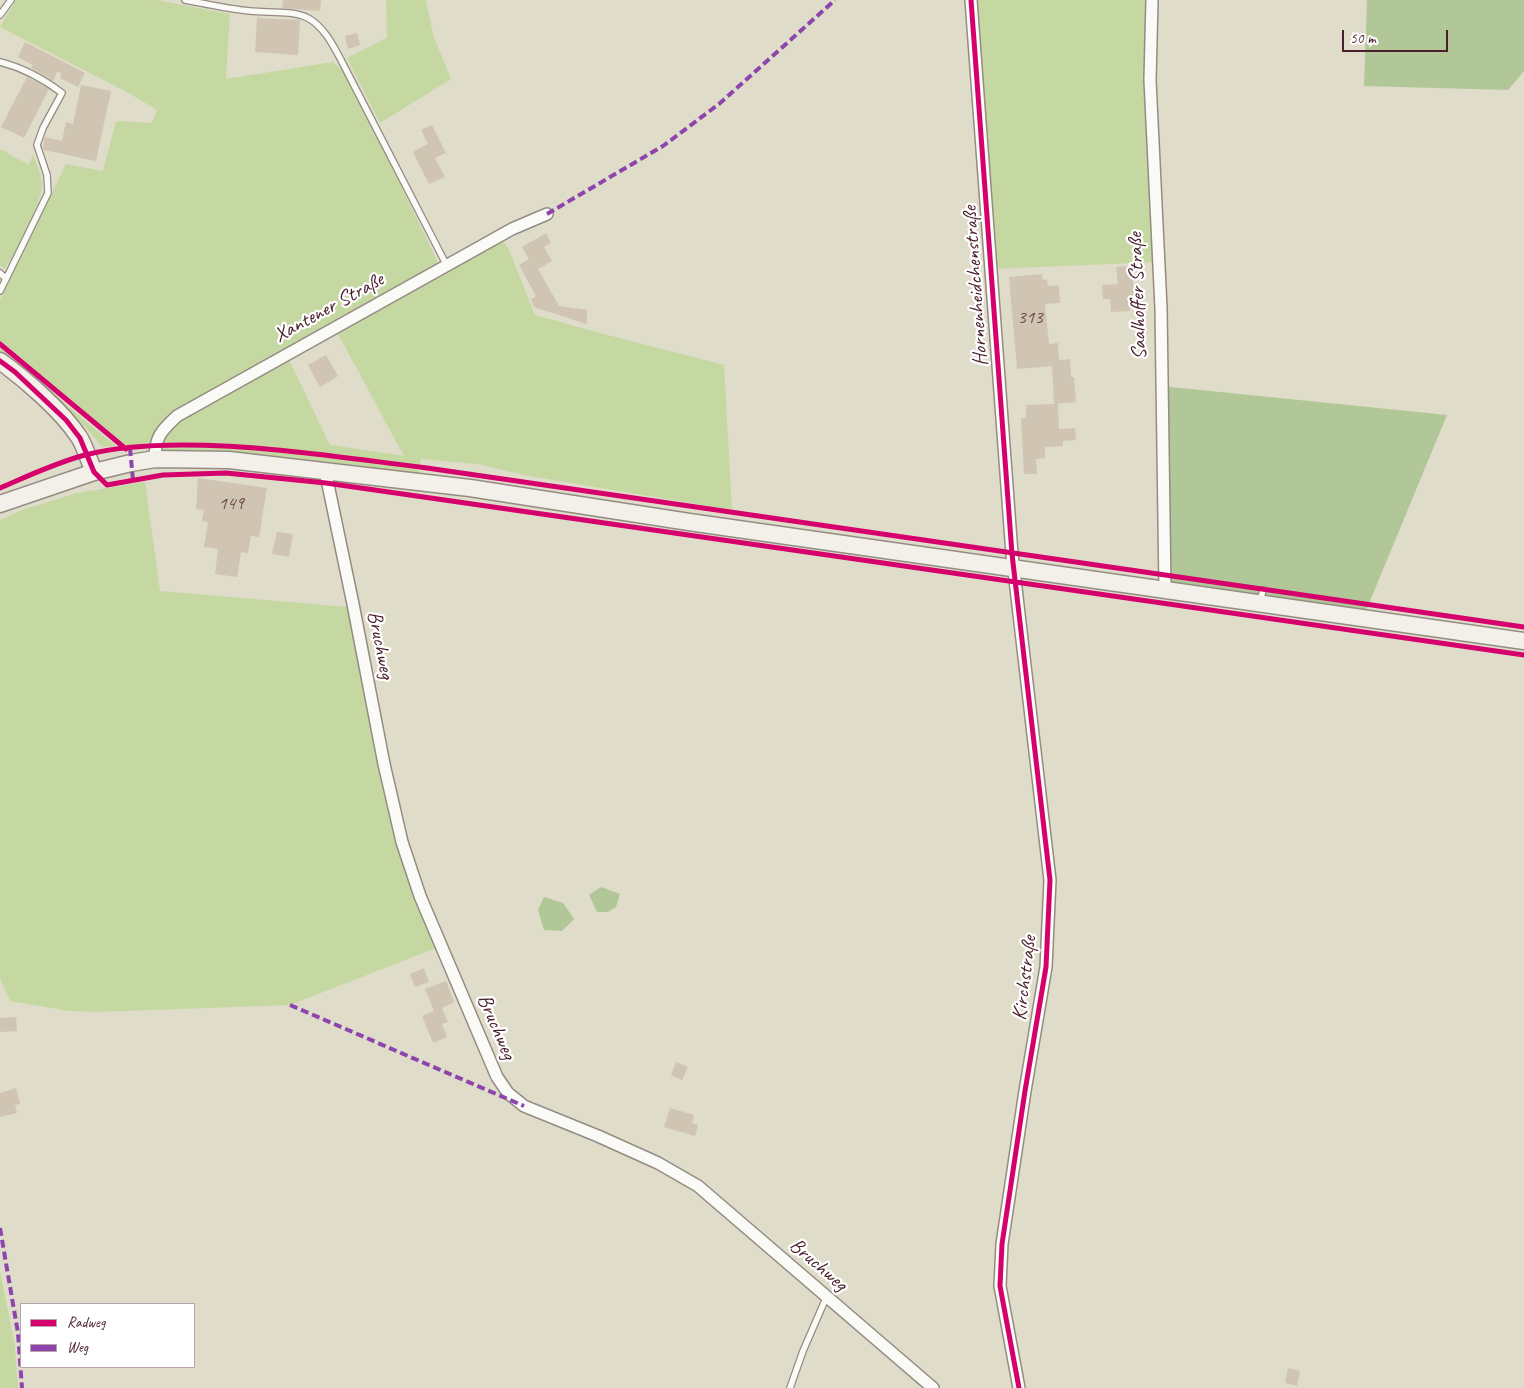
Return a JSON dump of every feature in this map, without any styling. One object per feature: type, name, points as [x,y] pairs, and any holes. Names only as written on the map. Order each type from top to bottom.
[{"type":"main road","points":[[0,361],[15,372],[66,420],[80,438],[94,472]]},
{"type":"main road","points":[[0,504],[94,472],[131,463],[155,459],[229,460],[470,488],[699,524],[1165,590],[1262,597],[1524,641]]},
{"type":"street","name":"Hornenheidchenstraße","points":[[970,0],[1015,569]]},
{"type":"street","name":"Saalhoffer Straße","points":[[1152,0],[1150,80],[1161,308],[1165,590]]},
{"type":"street","name":"Xantener Straße","points":[[155,459],[155,445],[161,431],[177,416],[512,229],[547,214]]},
{"type":"street","name":"Bruchweg","points":[[325,470],[384,764],[402,842],[420,896],[496,1077],[508,1092],[524,1106],[658,1163],[698,1186],[933,1388]]},
{"type":"street","name":"Kirchstraße","points":[[1015,569],[1050,880],[1046,967],[1002,1244],[1000,1286],[1019,1388]]},
{"type":"lane","points":[[0,15],[11,0]]},
{"type":"lane","points":[[185,0],[249,11],[294,14],[307,18],[320,27],[330,39],[447,266]]},
{"type":"lane","points":[[0,62],[20,67],[45,80],[62,93],[43,128],[37,145],[47,175],[48,192],[0,291]]},
{"type":"lane","points":[[0,273],[6,279]]},
{"type":"lane","points":[[790,1388],[803,1351],[826,1298]]},
{"type":"green space","points":[[16,0],[157,0],[230,14],[226,79],[333,62],[344,72],[373,127],[437,261],[436,266],[159,427],[149,443],[127,446],[97,424],[0,340],[0,300],[66,164],[103,171],[116,121],[152,123],[157,110],[125,91],[0,27]]},
{"type":"green space","points":[[386,0],[426,0],[433,35],[451,79],[380,123],[347,58],[387,38]]},
{"type":"green space","points":[[971,0],[1152,0],[1159,262],[991,269]]},
{"type":"green space","points":[[1367,0],[1524,0],[1524,71],[1508,90],[1364,86]]},
{"type":"green space","points":[[0,149],[29,165],[33,154],[42,180],[41,193],[28,228],[4,269],[0,265]]},
{"type":"green space","points":[[503,241],[509,250],[535,315],[724,365],[732,510],[524,475],[478,464],[421,459],[418,474],[259,454],[163,450],[163,438],[175,422],[289,360],[330,445],[404,456],[337,332]]},
{"type":"green space","points":[[0,346],[116,446],[102,447],[79,420],[0,351]]},
{"type":"green space","points":[[1161,386],[1447,415],[1363,618],[1165,590]]},
{"type":"green space","points":[[145,482],[160,591],[347,607],[392,825],[405,870],[436,948],[290,1005],[97,1012],[69,1011],[10,1001],[0,978],[0,520],[22,510],[77,493]]},
{"type":"green space","points":[[601,887],[620,894],[616,907],[608,912],[597,912],[589,895]]},
{"type":"green space","points":[[544,897],[563,903],[574,919],[562,931],[544,930],[538,910]]},
{"type":"green space","points":[[0,1271],[15,1346],[18,1388],[0,1388]]},
{"type":"building","points":[[283,0],[321,0],[320,11],[282,8]]},
{"type":"building","points":[[257,18],[300,20],[298,55],[255,52]]},
{"type":"building","points":[[357,33],[360,45],[348,49],[345,36]]},
{"type":"building","points":[[25,42],[85,73],[78,87],[60,78],[61,73],[57,72],[53,81],[31,68],[33,65],[18,57]]},
{"type":"building","points":[[27,77],[49,89],[24,138],[1,127]]},
{"type":"building","points":[[81,85],[111,91],[96,161],[44,150],[43,148],[45,137],[62,141],[66,122],[73,124]]},
{"type":"building","points":[[432,125],[446,153],[435,158],[445,177],[429,184],[413,152],[428,144],[421,130]]},
{"type":"building","points":[[546,233],[551,243],[544,247],[552,261],[538,269],[559,306],[587,310],[587,324],[534,307],[531,299],[536,296],[519,265],[529,259],[522,247]]},
{"type":"building","points":[[1130,266],[1131,278],[1133,277],[1134,297],[1130,297],[1130,311],[1111,312],[1110,299],[1103,299],[1102,285],[1118,284],[1116,267]]},
{"type":"building","points":[[1042,274],[1043,280],[1047,279],[1048,286],[1059,285],[1060,303],[1045,304],[1049,344],[1058,343],[1059,360],[1070,359],[1071,377],[1074,377],[1076,402],[1055,404],[1058,404],[1059,429],[1075,428],[1076,440],[1063,441],[1063,446],[1045,447],[1045,458],[1036,459],[1037,474],[1024,474],[1021,418],[1026,418],[1026,405],[1054,404],[1052,366],[1017,369],[1009,277]]},
{"type":"building","points":[[326,355],[338,376],[320,387],[308,365]]},
{"type":"building","points":[[198,478],[267,488],[259,537],[251,536],[248,553],[241,552],[237,577],[215,574],[218,549],[204,547],[208,522],[202,521],[204,510],[196,509]]},
{"type":"building","points":[[277,532],[293,534],[289,557],[272,554]]},
{"type":"building","points":[[424,968],[429,982],[415,987],[410,974]]},
{"type":"building","points":[[446,981],[454,1002],[442,1008],[448,1022],[442,1024],[447,1037],[433,1043],[422,1016],[434,1011],[425,989]]},
{"type":"building","points":[[16,1017],[17,1031],[0,1032],[0,1018]]},
{"type":"building","points":[[676,1062],[688,1067],[682,1080],[671,1075]]},
{"type":"building","points":[[16,1088],[20,1104],[15,1105],[17,1113],[0,1117],[0,1093]]},
{"type":"building","points":[[670,1108],[694,1115],[692,1123],[698,1125],[695,1136],[664,1127]]},
{"type":"building","points":[[1288,1368],[1300,1371],[1297,1386],[1285,1383]]},
{"type":"marked path","points":[[547,214],[663,146],[719,104],[835,0]]},
{"type":"marked path","points":[[130,448],[133,480]]},
{"type":"marked path","points":[[290,1005],[524,1106]]},
{"type":"marked path","points":[[0,1228],[18,1333],[20,1360]]},
{"type":"marked path","points":[[21,1368],[22,1388]]},
{"type":"cycle path","points":[[971,0],[1012,554],[1050,880],[1046,967],[1002,1244],[1000,1286],[1019,1388]]},
{"type":"cycle path","points":[[0,344],[126,449]]},
{"type":"cycle path","points":[[0,361],[15,372],[66,420],[80,438],[94,472],[107,485],[163,475],[226,473],[326,483],[1524,655]]},
{"type":"cycle path","points":[[0,488],[74,458],[97,452],[145,446],[243,447],[336,456],[427,468],[1524,627]]}]
